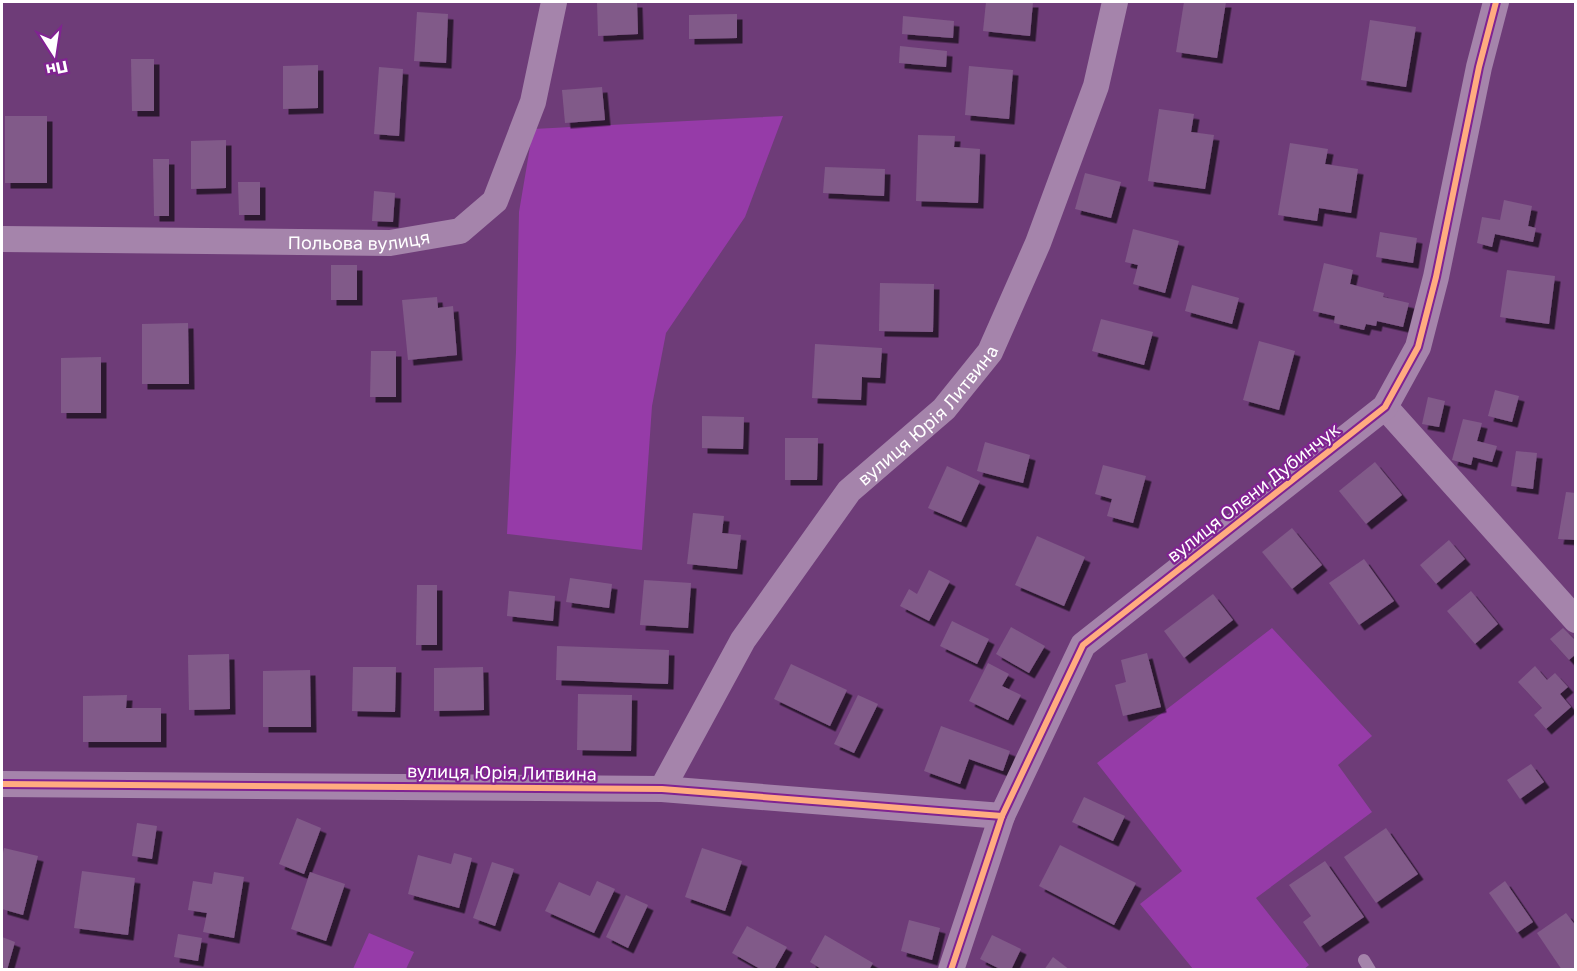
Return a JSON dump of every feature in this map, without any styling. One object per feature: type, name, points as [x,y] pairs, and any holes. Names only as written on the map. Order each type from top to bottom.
[{"type":"street","name":"Польова вулиця","points":[[2,239],[390,243],[459,231],[495,201],[533,102],[554,2]]},
{"type":"street","name":"вулиця Юрія Литвина","points":[[662,789],[742,640],[849,491],[945,409],[990,352],[1038,243],[1096,86],[1115,2]]},
{"type":"street","name":"вулиця Олени Дубинчук","points":[[951,969],[1002,816],[1083,645],[1385,407],[1418,347],[1436,277],[1479,67],[1496,2]]},
{"type":"street","points":[[1385,407],[1575,620]]},
{"type":"street","name":"вулиця Юрія Литвина","points":[[2,784],[662,789],[1002,816]]},
{"type":"shaded area","points":[[783,116],[745,217],[666,333],[652,406],[642,550],[507,534],[516,352],[519,212],[533,129]]},
{"type":"shaded area","points":[[1272,628],[1372,736],[1338,765],[1372,812],[1256,898],[1309,965],[1303,970],[1193,969],[1140,904],[1182,871],[1097,763]]},
{"type":"shaded area","points":[[369,933],[414,952],[406,969],[353,969]]},
{"type":"building","points":[[597,2],[637,2],[638,34],[598,36]]},
{"type":"building","points":[[986,2],[1033,2],[1030,36],[983,31]]},
{"type":"building","points":[[1184,2],[1226,2],[1217,58],[1176,52]]},
{"type":"building","points":[[417,12],[448,14],[446,63],[414,61]]},
{"type":"building","points":[[737,14],[737,38],[689,39],[689,15]]},
{"type":"building","points":[[903,16],[954,21],[953,38],[902,34]]},
{"type":"building","points":[[1370,20],[1416,27],[1406,87],[1361,80]]},
{"type":"building","points":[[900,46],[947,51],[946,67],[899,63]]},
{"type":"building","points":[[131,59],[154,59],[154,111],[132,111]]},
{"type":"building","points":[[318,65],[318,108],[283,109],[283,66]]},
{"type":"building","points":[[969,66],[1013,70],[1009,119],[965,115]]},
{"type":"building","points":[[379,67],[403,69],[399,136],[374,134]]},
{"type":"building","points":[[602,87],[605,120],[565,123],[562,90]]},
{"type":"building","points":[[1159,109],[1194,114],[1191,132],[1214,135],[1205,189],[1148,181]]},
{"type":"building","points":[[5,116],[47,116],[47,183],[5,183]]},
{"type":"building","points":[[918,135],[955,136],[954,147],[980,149],[978,203],[916,201]]},
{"type":"building","points":[[226,140],[226,188],[191,189],[191,141]]},
{"type":"building","points":[[1290,143],[1328,149],[1325,164],[1358,169],[1351,213],[1319,208],[1317,221],[1278,215]]},
{"type":"building","points":[[153,159],[169,159],[169,216],[154,216]]},
{"type":"building","points":[[825,167],[885,169],[884,196],[823,193]]},
{"type":"building","points":[[1085,173],[1121,182],[1111,218],[1075,209]]},
{"type":"building","points":[[238,182],[260,182],[260,215],[239,215]]},
{"type":"building","points":[[374,191],[395,193],[393,222],[372,221]]},
{"type":"building","points":[[1504,200],[1532,206],[1528,226],[1536,228],[1533,242],[1495,234],[1492,247],[1477,243],[1482,217],[1500,220]]},
{"type":"building","points":[[1133,229],[1179,241],[1165,293],[1133,284],[1138,265],[1125,262]]},
{"type":"building","points":[[1380,232],[1417,238],[1413,263],[1376,257]]},
{"type":"building","points":[[1324,263],[1353,270],[1350,284],[1384,293],[1383,297],[1409,303],[1403,327],[1377,321],[1376,326],[1366,324],[1364,330],[1334,323],[1335,316],[1313,311]]},
{"type":"building","points":[[331,265],[357,265],[357,300],[331,300]]},
{"type":"building","points":[[1507,270],[1555,276],[1549,324],[1500,317]]},
{"type":"building","points":[[880,283],[934,284],[933,332],[879,331]]},
{"type":"building","points":[[1192,285],[1239,298],[1232,324],[1185,311]]},
{"type":"building","points":[[437,297],[438,308],[453,306],[457,355],[408,360],[402,300]]},
{"type":"building","points":[[1101,319],[1153,332],[1144,365],[1092,351]]},
{"type":"building","points":[[188,323],[189,384],[142,384],[142,324]]},
{"type":"building","points":[[1259,341],[1295,351],[1279,410],[1243,400]]},
{"type":"building","points":[[815,344],[882,348],[880,378],[862,377],[861,400],[812,398]]},
{"type":"building","points":[[371,351],[396,351],[396,397],[370,397]]},
{"type":"building","points":[[101,357],[101,413],[61,413],[61,358]]},
{"type":"building","points":[[1495,390],[1519,396],[1512,422],[1488,416]]},
{"type":"building","points":[[1428,397],[1445,401],[1439,427],[1422,424]]},
{"type":"building","points":[[702,416],[744,417],[743,449],[702,448]]},
{"type":"building","points":[[1463,419],[1482,423],[1477,441],[1497,446],[1492,462],[1473,457],[1471,465],[1452,460]]},
{"type":"building","points":[[785,438],[818,438],[817,480],[785,480]]},
{"type":"building","points":[[985,442],[1030,455],[1023,483],[977,471]]},
{"type":"building","points":[[1516,451],[1537,453],[1533,489],[1511,486]]},
{"type":"building","points":[[1375,462],[1402,495],[1366,524],[1339,491]]},
{"type":"building","points":[[1103,465],[1146,476],[1133,523],[1107,516],[1112,499],[1095,494]]},
{"type":"building","points":[[947,466],[980,481],[961,522],[928,508]]},
{"type":"building","points":[[1566,492],[1576,493],[1576,540],[1558,539]]},
{"type":"building","points":[[693,513],[724,516],[722,533],[741,535],[737,569],[687,564]]},
{"type":"building","points":[[1292,528],[1322,565],[1292,589],[1262,552]]},
{"type":"building","points":[[1037,536],[1085,557],[1064,606],[1015,585]]},
{"type":"building","points":[[1449,540],[1465,559],[1436,584],[1420,565]]},
{"type":"building","points":[[1364,559],[1394,601],[1359,625],[1329,583]]},
{"type":"building","points":[[929,570],[950,581],[929,621],[900,606],[909,589],[917,594]]},
{"type":"building","points":[[570,578],[612,584],[609,608],[566,602]]},
{"type":"building","points":[[644,580],[691,583],[688,628],[640,625]]},
{"type":"building","points":[[417,585],[437,585],[437,645],[416,645]]},
{"type":"building","points":[[509,591],[555,596],[553,621],[507,616]]},
{"type":"building","points":[[1471,591],[1498,624],[1475,644],[1447,611]]},
{"type":"building","points":[[1213,594],[1233,620],[1184,658],[1164,631]]},
{"type":"building","points":[[952,621],[989,639],[977,664],[940,646]]},
{"type":"building","points":[[1011,627],[1045,646],[1029,673],[996,654]]},
{"type":"building","points":[[1563,628],[1576,641],[1576,654],[1569,660],[1550,639]]},
{"type":"building","points":[[557,646],[669,650],[668,684],[556,680]]},
{"type":"building","points":[[1147,653],[1161,707],[1123,716],[1115,685],[1126,682],[1121,660]]},
{"type":"building","points":[[229,654],[230,709],[189,710],[188,655]]},
{"type":"building","points":[[988,663],[1009,674],[1002,686],[1021,695],[1008,720],[969,701]]},
{"type":"building","points":[[791,664],[847,690],[830,726],[774,699]]},
{"type":"building","points":[[1535,666],[1547,680],[1555,673],[1568,687],[1560,694],[1571,707],[1546,729],[1534,715],[1542,708],[1518,682]]},
{"type":"building","points":[[353,667],[396,667],[395,712],[352,711]]},
{"type":"building","points":[[483,667],[484,710],[434,711],[434,668]]},
{"type":"building","points":[[310,670],[311,727],[263,727],[263,671]]},
{"type":"building","points":[[578,694],[632,695],[631,751],[577,750]]},
{"type":"building","points":[[127,695],[126,708],[161,708],[161,742],[83,742],[83,696]]},
{"type":"building","points":[[858,695],[878,704],[854,753],[834,744]]},
{"type":"building","points":[[941,726],[1010,751],[1003,771],[969,759],[960,784],[924,771]]},
{"type":"building","points":[[1531,764],[1544,782],[1520,799],[1507,780]]},
{"type":"building","points":[[1084,797],[1125,816],[1113,841],[1072,822]]},
{"type":"building","points":[[297,818],[321,828],[304,874],[279,864]]},
{"type":"building","points":[[137,823],[157,826],[152,859],[132,856]]},
{"type":"building","points":[[1386,828],[1418,874],[1376,903],[1344,857]]},
{"type":"building","points":[[1060,845],[1136,883],[1114,925],[1039,886]]},
{"type":"building","points":[[4,848],[38,856],[23,915],[2,909]]},
{"type":"building","points":[[702,848],[742,861],[725,911],[685,897]]},
{"type":"building","points":[[454,853],[472,858],[459,908],[408,894],[418,855],[451,864]]},
{"type":"building","points":[[1325,861],[1364,917],[1320,947],[1303,922],[1311,916],[1289,885]]},
{"type":"building","points":[[492,862],[514,869],[495,926],[473,918]]},
{"type":"building","points":[[82,871],[135,878],[128,935],[74,928]]},
{"type":"building","points":[[214,872],[244,877],[234,938],[203,932],[207,913],[188,910],[193,881],[212,884]]},
{"type":"building","points":[[310,872],[345,884],[326,941],[291,929]]},
{"type":"building","points":[[597,881],[615,889],[594,933],[545,911],[559,882],[590,896]]},
{"type":"building","points":[[1505,881],[1533,922],[1517,933],[1489,893]]},
{"type":"building","points":[[626,895],[648,905],[628,948],[606,937]]},
{"type":"building","points":[[1566,913],[1576,926],[1576,970],[1562,970],[1537,933]]},
{"type":"building","points":[[909,920],[940,928],[932,960],[901,951]]},
{"type":"building","points":[[747,926],[787,947],[774,970],[762,970],[732,953]]},
{"type":"building","points":[[178,934],[202,938],[198,961],[174,957]]},
{"type":"building","points":[[825,935],[873,963],[869,970],[823,970],[810,962]]},
{"type":"building","points":[[992,935],[1021,949],[1011,970],[1002,970],[980,959]]},
{"type":"building","points":[[2,937],[15,942],[7,970],[2,970]]},
{"type":"building","points":[[1053,957],[1070,970],[1044,970]]},
{"type":"cycle path","points":[[951,970],[1002,816],[1083,645],[1385,407],[1418,347],[1436,277],[1479,67],[1496,2]]},
{"type":"cycle path","points":[[2,784],[662,789],[1002,816]]}]
